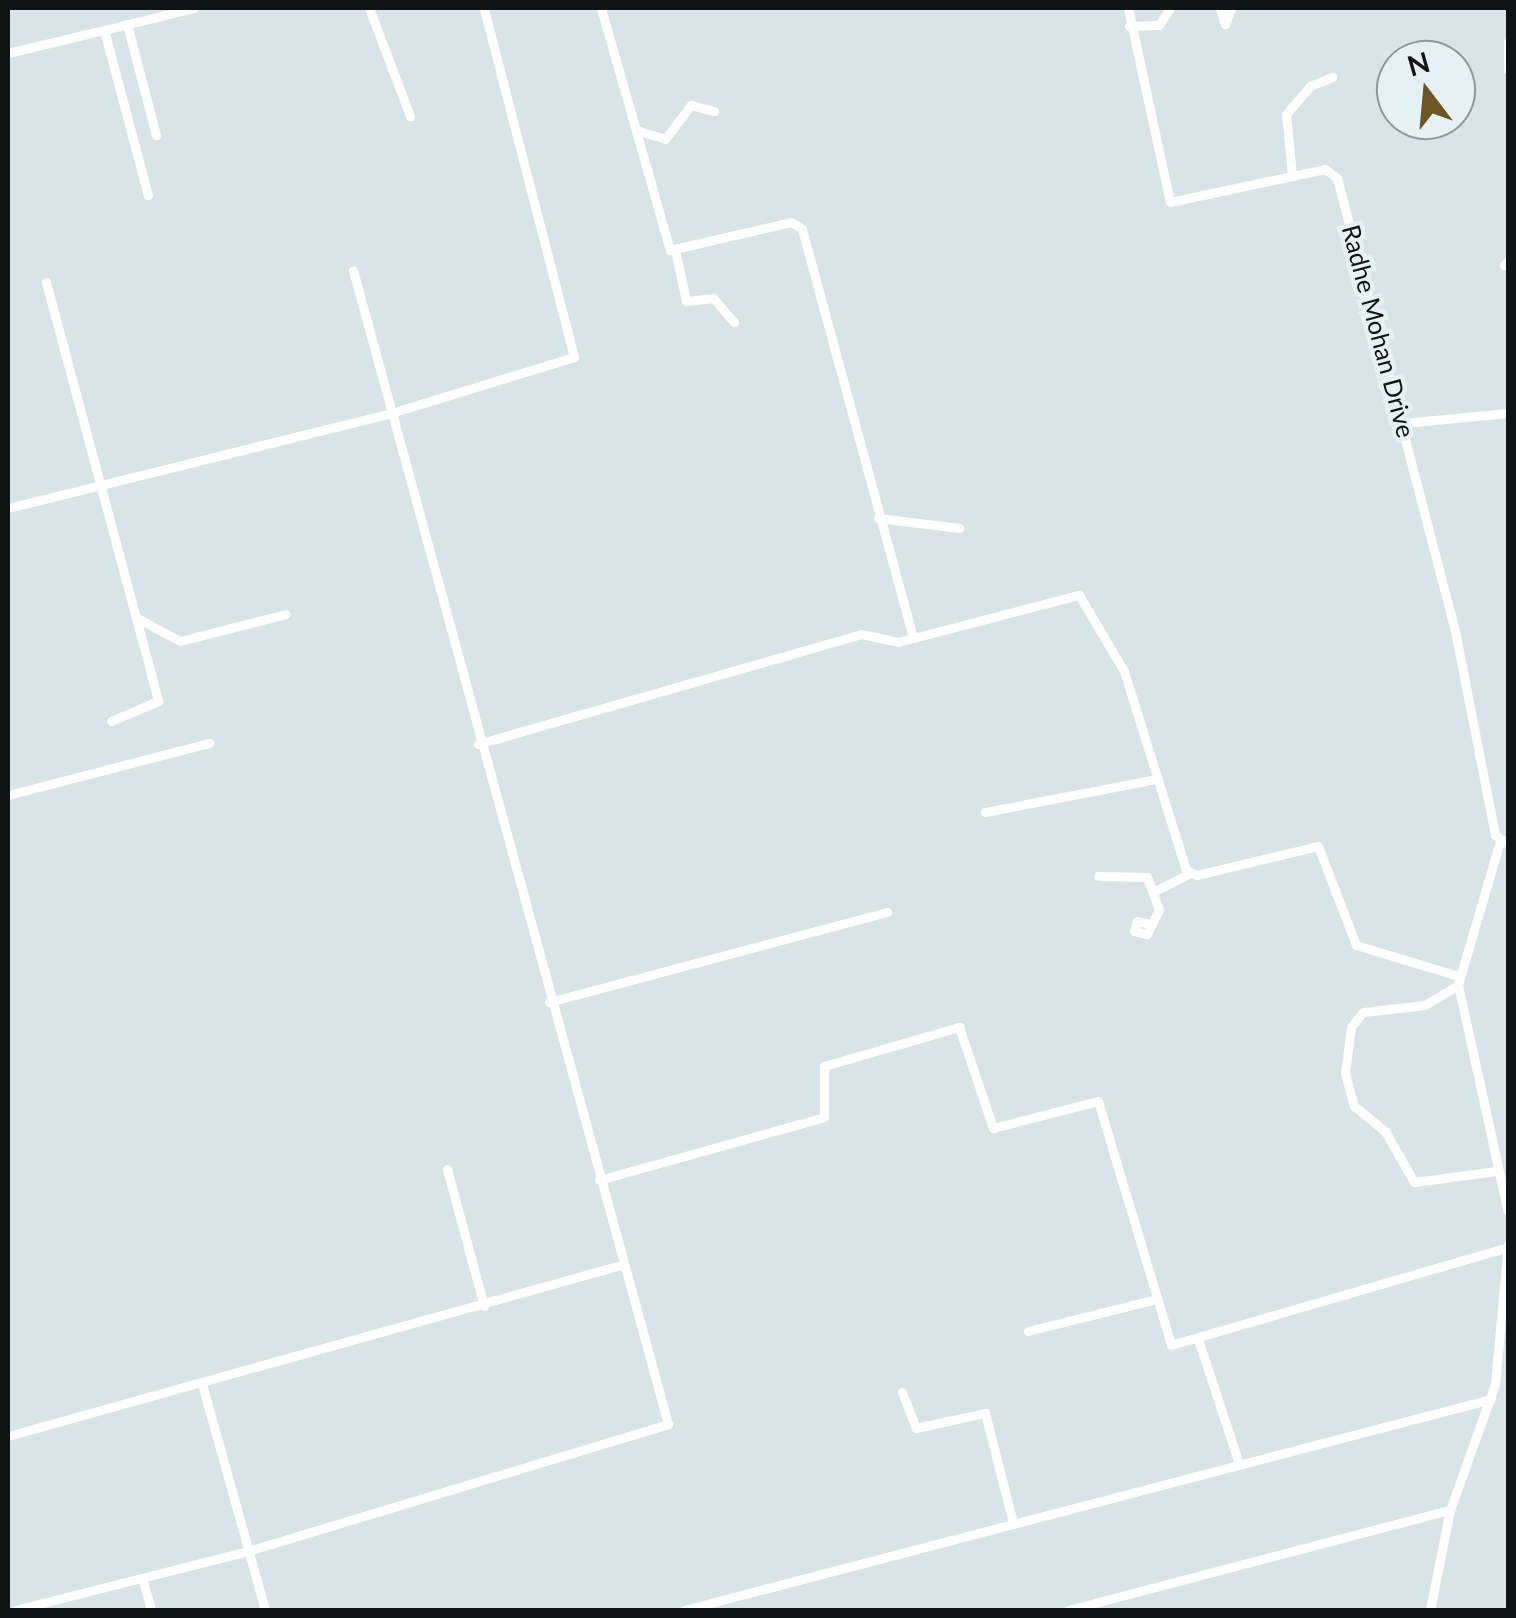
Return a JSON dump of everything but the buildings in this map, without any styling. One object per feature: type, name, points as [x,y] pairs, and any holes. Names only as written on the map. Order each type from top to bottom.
[{"type":"street","points":[[8,54],[194,8]]},
{"type":"street","points":[[369,8],[410,116]]},
{"type":"street","points":[[8,508],[390,414],[576,353],[484,8]]},
{"type":"street","points":[[601,8],[687,302],[713,298],[734,322]]},
{"type":"street","name":"Radhe Mohan Drive","points":[[1128,8],[1128,26],[1170,202],[1292,175],[1328,170],[1337,178],[1404,423],[1504,843]]},
{"type":"street","points":[[1128,26],[1159,24],[1170,8]]},
{"type":"street","points":[[1218,8],[1225,24],[1231,8]]},
{"type":"street","points":[[127,24],[156,135]]},
{"type":"street","points":[[104,30],[148,195]]},
{"type":"street","points":[[1508,42],[1508,70]]},
{"type":"street","points":[[1292,175],[1284,119],[1310,86],[1332,77]]},
{"type":"street","points":[[636,130],[663,139],[690,105],[714,111]]},
{"type":"street","points":[[676,254],[800,225],[914,638]]},
{"type":"street","points":[[15,1610],[248,1552],[665,1429],[353,270]]},
{"type":"street","points":[[46,282],[158,703],[111,720]]},
{"type":"street","points":[[1404,423],[1508,412]]},
{"type":"street","points":[[878,518],[959,528]]},
{"type":"street","points":[[478,744],[861,634],[914,638],[1082,596],[1124,671],[1191,873]]},
{"type":"street","points":[[139,620],[180,641],[286,614]]},
{"type":"street","points":[[8,795],[209,743]]},
{"type":"street","points":[[985,812],[1157,779]]},
{"type":"street","points":[[1504,843],[1459,980],[1496,1172],[1508,1212]]},
{"type":"street","points":[[1156,890],[1191,873],[1315,845],[1356,945],[1459,980]]},
{"type":"street","points":[[1098,876],[1134,871],[1156,890]]},
{"type":"street","points":[[1151,924],[1156,890]]},
{"type":"street","points":[[550,1002],[887,912]]},
{"type":"street","points":[[1459,980],[1425,1005],[1362,1012],[1351,1026],[1346,1073],[1354,1106],[1385,1131],[1414,1182],[1496,1172]]},
{"type":"street","points":[[599,1180],[824,1117],[822,1067],[959,1026],[993,1128],[1097,1100],[1169,1344],[1198,1339],[1508,1246],[1491,1400],[1450,1510],[1430,1610]]},
{"type":"street","points":[[447,1170],[484,1306]]},
{"type":"street","points":[[8,1436],[484,1306],[622,1264]]},
{"type":"street","points":[[1028,1331],[1156,1299]]},
{"type":"street","points":[[1198,1339],[1238,1462]]},
{"type":"street","points":[[202,1384],[265,1610]]},
{"type":"street","points":[[902,1392],[916,1428],[987,1415],[1013,1522]]},
{"type":"street","points":[[684,1610],[1238,1462],[1491,1400]]},
{"type":"street","points":[[1068,1610],[1450,1510]]},
{"type":"street","points":[[142,1578],[152,1610]]}]
